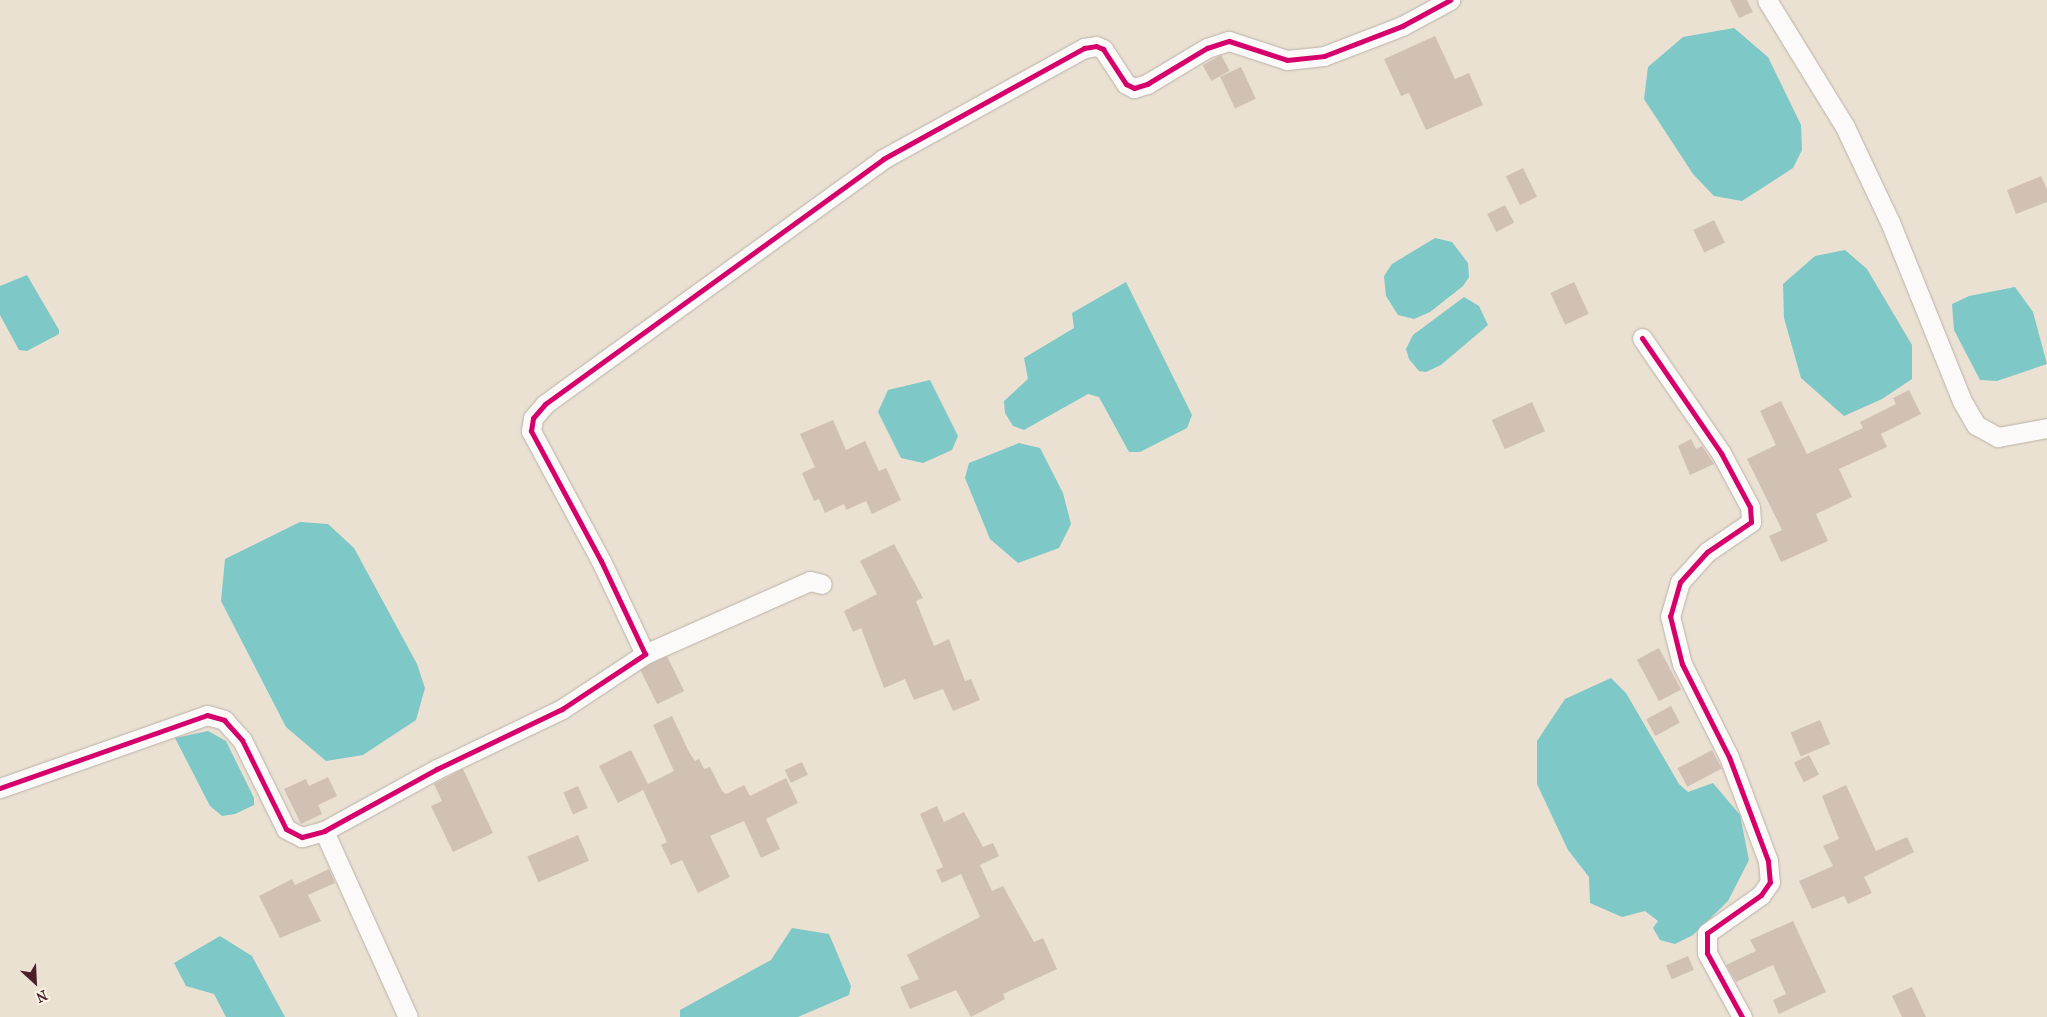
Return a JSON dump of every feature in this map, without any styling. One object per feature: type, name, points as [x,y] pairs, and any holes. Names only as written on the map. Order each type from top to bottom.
[{"type":"street","points":[[645,654],[601,561],[531,431],[533,418],[545,404],[882,159],[1084,48],[1096,46],[1103,49],[1126,84],[1134,88],[1147,84],[1206,48],[1229,41],[1287,60],[1324,56],[1402,26],[1450,0]]},
{"type":"street","points":[[1767,0],[1845,127],[1890,222],[1962,401],[1976,425],[1998,437],[2047,428]]},
{"type":"street","points":[[1642,338],[1721,453],[1750,506],[1751,522],[1707,552],[1680,582],[1670,616],[1682,664],[1729,757],[1768,861],[1770,882],[1761,895],[1707,933],[1707,953],[1742,1017]]},
{"type":"street","points":[[0,788],[207,715],[224,720],[242,740],[286,829],[302,838],[324,831],[437,769],[562,709],[645,654],[810,580],[822,584]]},
{"type":"street","points":[[324,831],[408,1017]]},
{"type":"water","points":[[1734,28],[1768,57],[1801,125],[1802,150],[1793,168],[1742,201],[1714,196],[1693,174],[1644,99],[1648,67],[1683,37]]},
{"type":"water","points":[[1435,238],[1452,242],[1468,263],[1469,277],[1463,286],[1430,312],[1414,319],[1398,315],[1386,296],[1384,276],[1392,264]]},
{"type":"water","points":[[1845,250],[1867,269],[1912,345],[1912,379],[1882,399],[1844,416],[1801,378],[1784,318],[1783,284],[1815,256]]},
{"type":"water","points":[[27,275],[59,330],[59,334],[27,351],[19,350],[0,315],[0,286]]},
{"type":"water","points":[[1126,282],[1192,415],[1187,428],[1140,452],[1129,452],[1099,397],[1088,394],[1024,430],[1013,426],[1005,413],[1004,401],[1028,379],[1024,358],[1074,328],[1072,313]]},
{"type":"water","points":[[2015,287],[2033,312],[2047,364],[1997,381],[1980,380],[1954,330],[1952,304],[1969,296]]},
{"type":"water","points":[[1464,297],[1479,306],[1488,325],[1441,365],[1426,372],[1419,371],[1409,359],[1406,349],[1413,335]]},
{"type":"water","points":[[930,380],[958,436],[952,450],[923,463],[901,458],[878,412],[888,390]]},
{"type":"water","points":[[1019,443],[1040,448],[1063,493],[1071,524],[1059,548],[1018,563],[990,539],[965,478],[969,463]]},
{"type":"water","points":[[300,522],[328,524],[354,548],[417,664],[425,688],[416,720],[363,755],[326,761],[286,727],[221,601],[225,559]]},
{"type":"water","points":[[1611,678],[1626,693],[1679,784],[1688,792],[1713,783],[1740,815],[1749,860],[1728,901],[1693,935],[1675,944],[1660,940],[1653,928],[1658,921],[1645,911],[1622,917],[1590,903],[1589,877],[1568,850],[1537,784],[1537,741],[1565,699]]},
{"type":"water","points":[[208,731],[226,741],[254,798],[254,805],[235,814],[222,816],[210,806],[175,738]]},
{"type":"water","points":[[792,928],[829,934],[851,986],[849,995],[798,1017],[680,1017],[680,1010],[771,960]]},
{"type":"water","points":[[220,936],[252,956],[285,1017],[226,1017],[214,994],[186,986],[174,963]]},
{"type":"building","points":[[1730,0],[1747,0],[1753,12],[1739,18]]},
{"type":"building","points":[[1435,36],[1455,79],[1469,73],[1483,105],[1426,130],[1409,93],[1401,96],[1384,59]]},
{"type":"building","points":[[1221,55],[1230,71],[1211,81],[1203,65]]},
{"type":"building","points":[[1241,67],[1256,99],[1235,108],[1220,77]]},
{"type":"building","points":[[1523,168],[1537,197],[1520,205],[1506,176]]},
{"type":"building","points":[[2041,176],[2047,189],[2047,202],[2016,214],[2007,190]]},
{"type":"building","points":[[1505,205],[1514,223],[1496,232],[1487,214]]},
{"type":"building","points":[[1714,220],[1725,242],[1704,253],[1693,230]]},
{"type":"building","points":[[1574,282],[1589,314],[1565,325],[1550,293]]},
{"type":"building","points":[[1909,390],[1921,414],[1881,434],[1887,447],[1839,469],[1852,497],[1816,514],[1828,541],[1781,562],[1769,536],[1782,530],[1747,459],[1776,445],[1760,411],[1781,401],[1807,454],[1863,428],[1860,422],[1896,404],[1893,398]]},
{"type":"building","points":[[1532,402],[1545,431],[1505,449],[1492,420]]},
{"type":"building","points":[[833,420],[846,450],[865,441],[879,471],[886,468],[901,500],[872,514],[866,501],[846,510],[844,504],[825,513],[819,499],[814,501],[802,473],[815,467],[800,434]]},
{"type":"building","points":[[1691,439],[1696,449],[1702,446],[1714,464],[1690,475],[1678,446]]},
{"type":"building","points":[[894,544],[923,598],[916,601],[934,646],[949,639],[965,681],[971,679],[980,700],[953,711],[943,689],[914,700],[905,679],[884,688],[861,628],[853,632],[844,611],[877,594],[860,561]]},
{"type":"building","points":[[1659,648],[1681,689],[1659,701],[1637,660]]},
{"type":"building","points":[[667,656],[684,691],[657,704],[640,669]]},
{"type":"building","points":[[1671,706],[1680,723],[1655,736],[1646,719]]},
{"type":"building","points":[[672,716],[695,761],[699,759],[704,769],[710,767],[722,791],[726,794],[744,785],[750,796],[786,778],[798,803],[766,819],[780,849],[761,858],[744,821],[710,836],[730,877],[698,893],[682,860],[671,865],[661,845],[667,842],[643,790],[618,803],[599,766],[631,750],[648,784],[674,771],[653,725]]},
{"type":"building","points":[[1820,720],[1830,744],[1801,756],[1791,733]]},
{"type":"building","points":[[1712,750],[1722,769],[1687,787],[1678,768]]},
{"type":"building","points":[[1809,755],[1819,775],[1804,782],[1794,763]]},
{"type":"building","points":[[802,762],[808,775],[791,783],[785,770]]},
{"type":"building","points":[[463,769],[493,833],[453,852],[431,806],[442,801],[434,784]]},
{"type":"building","points":[[328,777],[337,796],[318,805],[322,814],[301,824],[284,789],[306,779],[309,786]]},
{"type":"building","points":[[1846,785],[1876,851],[1907,837],[1914,852],[1864,877],[1872,893],[1848,904],[1844,896],[1812,909],[1799,881],[1833,866],[1823,846],[1839,839],[1822,796]]},
{"type":"building","points":[[578,786],[588,808],[573,814],[563,793]]},
{"type":"building","points":[[937,806],[944,822],[964,812],[983,847],[993,843],[999,856],[980,865],[992,891],[1003,886],[1034,942],[1043,938],[1057,969],[1003,994],[1005,999],[971,1017],[956,990],[910,1009],[900,987],[919,979],[907,955],[980,917],[961,874],[942,883],[936,870],[943,867],[920,814]]},
{"type":"building","points":[[578,835],[589,861],[538,882],[527,856]]},
{"type":"building","points":[[329,869],[335,883],[308,895],[321,921],[280,938],[259,896],[292,879],[295,885]]},
{"type":"building","points":[[1793,921],[1826,992],[1779,1014],[1773,1000],[1786,994],[1773,965],[1736,982],[1726,965],[1756,951],[1750,940]]},
{"type":"building","points":[[1688,956],[1694,970],[1672,979],[1666,965]]},
{"type":"building","points":[[1912,987],[1926,1017],[1902,1017],[1892,996]]},
{"type":"cycle path","points":[[0,788],[207,715],[224,720],[242,740],[286,829],[302,837],[324,831],[437,769],[562,709],[645,654],[601,561],[531,431],[533,418],[545,404],[883,159],[1084,48],[1096,46],[1103,49],[1126,84],[1134,88],[1147,84],[1207,48],[1229,41],[1287,60],[1324,56],[1402,26],[1450,0]]},
{"type":"cycle path","points":[[1642,338],[1721,453],[1750,507],[1751,522],[1707,552],[1680,582],[1670,616],[1682,664],[1729,757],[1768,861],[1770,882],[1761,895],[1707,933],[1707,953],[1742,1017]]}]
